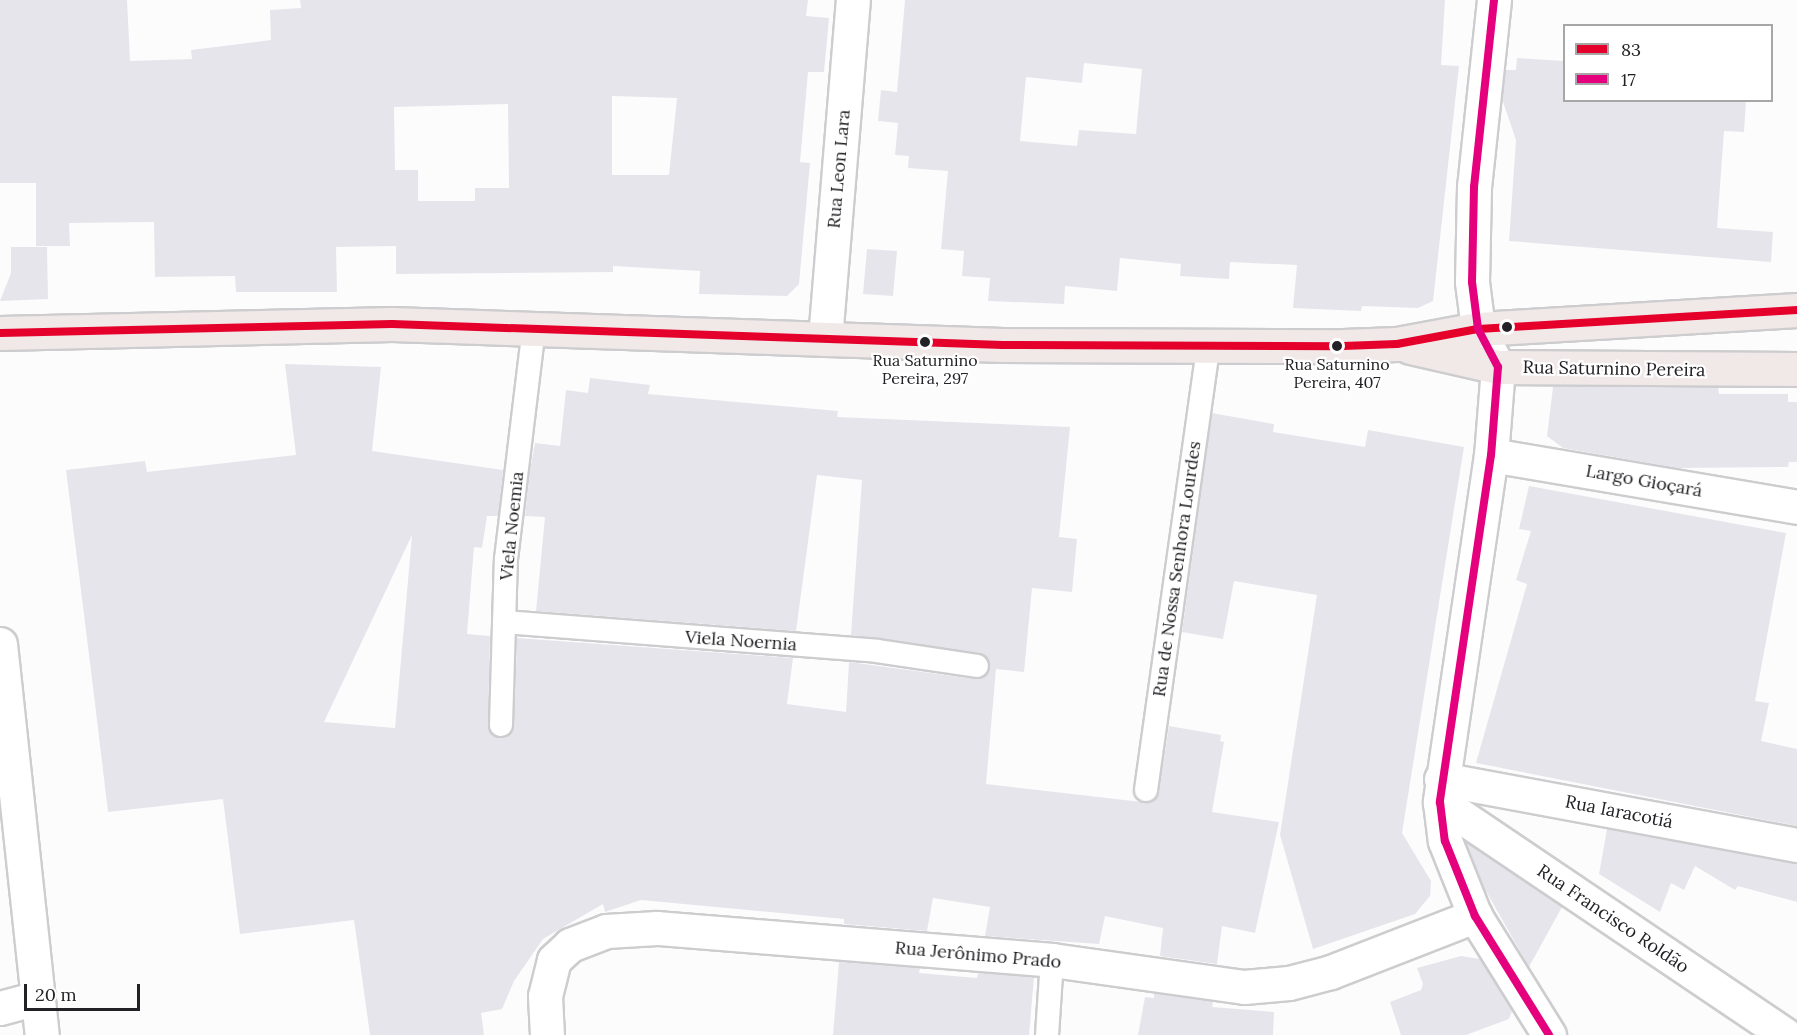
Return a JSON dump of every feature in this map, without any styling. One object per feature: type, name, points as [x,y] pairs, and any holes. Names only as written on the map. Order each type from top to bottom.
[{"type":"main road","name":"Rua Saturnino Pereira","points":[[0,333],[392,324],[825,339],[1208,347],[1397,344],[1478,330],[1797,310]]},
{"type":"main road","name":"Rua Saturnino Pereira","points":[[1397,344],[1498,367],[1797,369]]},
{"type":"street","name":"Rua Leon Lara","points":[[825,339],[853,0]]},
{"type":"street","points":[[1494,0],[1474,187],[1472,282],[1478,330],[1498,367],[1491,455],[1441,790],[1445,841],[1475,916],[1550,1035]]},
{"type":"street","name":"Largo Gioçará","points":[[1491,455],[1797,507]]},
{"type":"street","points":[[0,644],[42,1035]]},
{"type":"street","name":"Rua Iaracotiá","points":[[1441,790],[1797,845]]},
{"type":"street","name":"Rua Francisco Roldão","points":[[1441,790],[1786,1035]]},
{"type":"street","name":"Rua Jerônimo Prado","points":[[547,1035],[545,996],[554,960],[570,945],[606,931],[657,928],[1052,960],[1244,987],[1278,984],[1332,972],[1475,916]]},
{"type":"street","points":[[0,1008],[37,998]]},
{"type":"lane","name":"Viela Noemia","points":[[501,725],[506,559],[534,328]]},
{"type":"lane","name":"Rua de Nossa Senhora Lourdes","points":[[1146,790],[1208,347]]},
{"type":"lane","name":"Viela Noernia","points":[[504,622],[877,651],[977,666]]},
{"type":"lane","points":[[1047,1035],[1052,960]]},
{"type":"building","points":[[0,0],[127,0],[130,61],[192,59],[191,50],[271,40],[270,10],[301,8],[300,0],[808,0],[806,16],[829,18],[824,72],[808,72],[800,162],[810,163],[799,284],[787,296],[699,294],[700,271],[613,266],[613,272],[396,274],[396,246],[336,247],[337,292],[236,292],[235,276],[155,277],[154,222],[69,223],[70,246],[36,246],[36,183],[0,183]],"holes":[[[612,96],[677,98],[669,175],[612,175]],[[508,104],[509,188],[475,188],[475,201],[418,201],[418,170],[395,170],[394,107]]]},
{"type":"building","points":[[905,0],[1445,0],[1441,65],[1459,66],[1433,301],[1418,308],[1362,306],[1361,311],[1293,308],[1297,265],[1230,262],[1229,279],[1180,276],[1181,264],[1120,258],[1117,291],[1065,286],[1064,304],[988,301],[990,278],[962,276],[964,251],[941,249],[948,171],[908,168],[909,156],[895,155],[898,123],[878,121],[881,90],[897,92]],"holes":[[[1084,63],[1142,69],[1136,134],[1079,130],[1077,146],[1020,141],[1026,77],[1082,83]]]},
{"type":"building","points":[[1517,58],[1563,61],[1563,102],[1746,102],[1744,132],[1724,131],[1717,228],[1773,232],[1771,262],[1509,241],[1516,140],[1502,99],[1505,70],[1516,70]]},
{"type":"building","points":[[11,247],[47,247],[48,299],[0,301],[11,273]]},
{"type":"building","points":[[867,249],[897,251],[893,296],[863,294]]},
{"type":"building","points":[[285,364],[381,367],[372,451],[503,470],[498,516],[487,516],[482,548],[474,547],[467,634],[490,636],[488,725],[489,732],[500,738],[508,737],[514,725],[517,638],[793,658],[787,704],[846,712],[849,662],[975,679],[982,678],[990,669],[989,661],[979,653],[851,635],[862,480],[817,475],[796,631],[536,611],[545,517],[525,516],[530,471],[535,443],[560,446],[566,390],[588,393],[590,378],[650,385],[648,394],[838,411],[837,417],[1070,427],[1059,537],[1077,539],[1072,592],[1032,588],[1024,672],[996,669],[986,784],[1150,803],[1159,792],[1169,726],[1221,735],[1220,741],[1224,742],[1212,812],[1279,822],[1255,933],[1222,926],[1217,964],[1160,956],[1163,928],[1105,916],[1099,944],[985,936],[990,907],[933,898],[927,931],[844,924],[844,919],[641,900],[605,912],[603,904],[543,939],[514,981],[502,1009],[481,1013],[484,1035],[370,1035],[354,920],[240,934],[223,799],[108,812],[66,470],[145,461],[147,472],[296,455]],"holes":[[[412,535],[395,728],[324,722]]]},
{"type":"building","points":[[1553,387],[1718,387],[1719,394],[1788,394],[1788,402],[1797,402],[1797,462],[1789,462],[1788,467],[1678,468],[1563,448],[1547,436]]},
{"type":"building","points":[[1212,413],[1274,424],[1273,432],[1365,447],[1368,430],[1464,447],[1402,833],[1431,881],[1430,896],[1415,914],[1313,949],[1280,835],[1317,595],[1234,581],[1223,639],[1182,632]]},
{"type":"building","points":[[1529,486],[1786,533],[1755,701],[1769,703],[1761,741],[1797,749],[1797,826],[1476,763],[1527,584],[1516,580],[1531,531],[1519,529]]},
{"type":"building","points":[[1607,829],[1797,863],[1797,902],[1738,886],[1735,890],[1695,866],[1684,890],[1671,883],[1660,912],[1599,874]]},
{"type":"building","points":[[1466,842],[1562,907],[1529,967],[1482,884]]},
{"type":"building","points":[[1461,956],[1480,959],[1512,1011],[1509,1019],[1466,1035],[1401,1035],[1390,1002],[1421,990],[1423,984],[1417,968]]},
{"type":"building","points":[[839,962],[920,968],[919,973],[977,978],[978,973],[1034,977],[1029,1035],[833,1035]]},
{"type":"building","points":[[1154,993],[1213,1002],[1212,1007],[1274,1012],[1273,1035],[1138,1035],[1145,997],[1154,998]]},
{"type":"transit line","name":"17","points":[[1494,0],[1474,187],[1472,282],[1478,329],[1498,367],[1491,455],[1440,802],[1445,841],[1475,916],[1549,1035]]},
{"type":"transit line","name":"83","points":[[0,333],[392,324],[1003,345],[1343,346],[1397,344],[1478,329],[1797,310]]},
{"type":"place","name":"Rua Saturnino Pereira, 297","points":[[925,342]]},
{"type":"place","name":"Rua Saturnino Pereira, 407","points":[[1337,346]]}]
